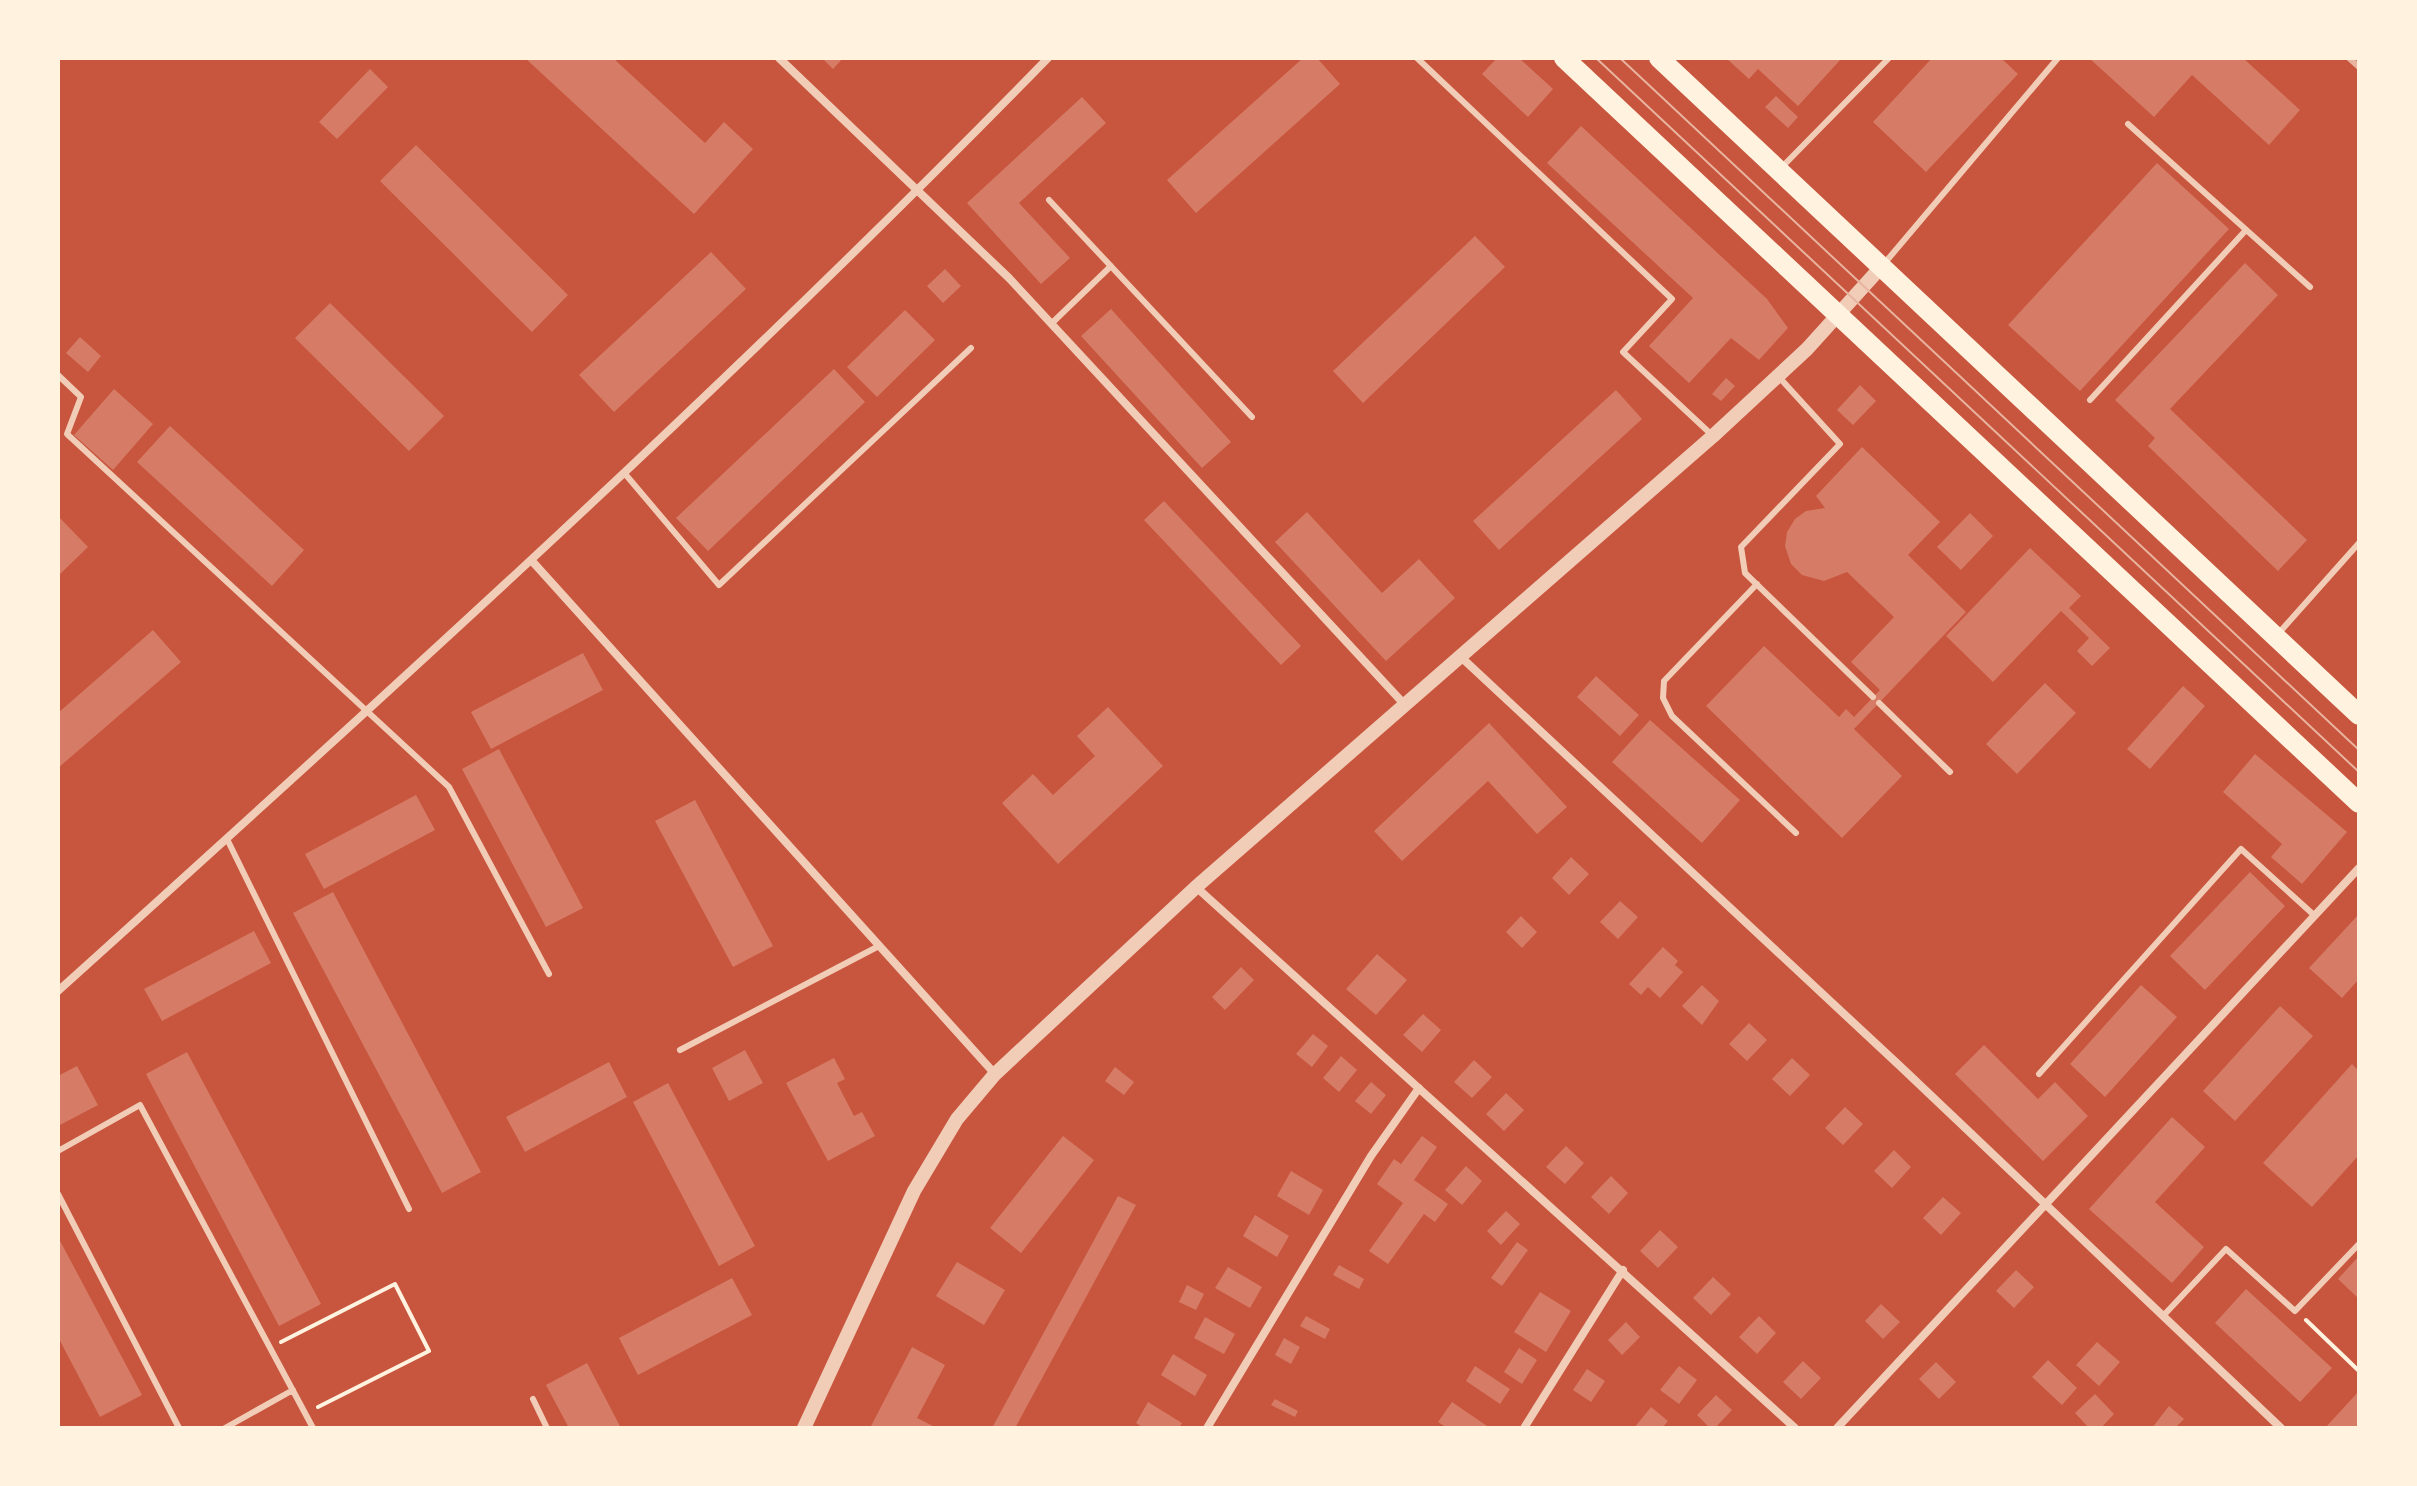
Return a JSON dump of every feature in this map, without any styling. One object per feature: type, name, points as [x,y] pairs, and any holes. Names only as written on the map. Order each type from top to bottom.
[{"type":"main road","points":[[1564,58],[2359,803]]},
{"type":"main road","points":[[1659,58],[2359,715]]},
{"type":"street","points":[[779,58],[1009,278],[1406,706]]},
{"type":"street","points":[[58,991],[626,475],[917,192],[1048,58]]},
{"type":"street","points":[[804,1428],[914,1191],[957,1119],[995,1074],[1196,887],[1713,436],[1778,376],[1882,266]]},
{"type":"street","points":[[532,561],[877,947],[995,1074]]},
{"type":"street","points":[[1462,658],[2048,1205],[2281,1428]]},
{"type":"street","points":[[1837,1428],[2359,868]]},
{"type":"street","points":[[1196,887],[1795,1428]]},
{"type":"street","points":[[1207,1428],[1371,1156],[1419,1088]]},
{"type":"street","points":[[1524,1428],[1623,1270]]},
{"type":"lane","points":[[1417,58],[1672,299],[1623,352],[1713,436]]},
{"type":"lane","points":[[1779,170],[1889,58]]},
{"type":"lane","points":[[1882,266],[2058,58]]},
{"type":"lane","points":[[2128,124],[2310,287]]},
{"type":"lane","points":[[1049,200],[1252,417]]},
{"type":"lane","points":[[2090,400],[2246,230]]},
{"type":"lane","points":[[1051,324],[1111,266]]},
{"type":"lane","points":[[626,475],[719,585],[971,348]]},
{"type":"lane","points":[[58,375],[81,397],[67,434],[449,787],[549,974]]},
{"type":"lane","points":[[1778,376],[1840,444],[1741,547],[1745,573],[1950,772]]},
{"type":"lane","points":[[2276,637],[2359,543]]},
{"type":"lane","points":[[1757,584],[1664,681],[1663,698],[1672,716],[1796,833]]},
{"type":"lane","points":[[227,839],[409,1209]]},
{"type":"lane","points":[[2039,1074],[2241,849],[2315,916]]},
{"type":"lane","points":[[680,1050],[877,947]]},
{"type":"lane","points":[[58,1151],[140,1105],[313,1428]]},
{"type":"lane","points":[[58,1194],[179,1428]]},
{"type":"lane","points":[[2163,1316],[2226,1249],[2295,1311],[2359,1244]]},
{"type":"lane","points":[[225,1428],[293,1390]]},
{"type":"lane","points":[[533,1399],[547,1428]]},
{"type":"path","points":[[270,1347],[395,1284],[429,1351],[305,1414]]},
{"type":"path","points":[[2295,1311],[2359,1371]]},
{"type":"building","points":[[525,58],[613,58],[705,143],[724,122],[753,149],[694,214]]},
{"type":"building","points":[[822,58],[843,58],[833,69]]},
{"type":"building","points":[[1303,58],[1317,58],[1340,84],[1196,213],[1167,180]]},
{"type":"building","points":[[1497,58],[1519,58],[1553,89],[1528,117],[1482,74]]},
{"type":"building","points":[[1726,58],[1842,58],[1798,106],[1758,69],[1749,79]]},
{"type":"building","points":[[1932,58],[2001,58],[2018,74],[1926,172],[1873,122]]},
{"type":"building","points":[[2089,58],[2243,58],[2300,110],[2269,145],[2192,75],[2154,117]]},
{"type":"building","points":[[370,69],[388,87],[337,139],[319,122]]},
{"type":"building","points":[[1776,96],[1798,117],[1788,128],[1765,107]]},
{"type":"building","points":[[1082,97],[1106,123],[1019,203],[1070,258],[1041,284],[967,203]]},
{"type":"building","points":[[1581,126],[1767,299],[1788,328],[1759,360],[1731,338],[1689,383],[1649,346],[1693,298],[1547,163]]},
{"type":"building","points":[[416,145],[568,295],[532,332],[380,181]]},
{"type":"building","points":[[2157,163],[2229,229],[2080,391],[2008,325]]},
{"type":"building","points":[[1475,236],[1505,267],[1363,403],[1333,371]]},
{"type":"building","points":[[711,252],[746,289],[614,412],[579,375]]},
{"type":"building","points":[[2245,263],[2278,295],[2170,409],[2307,540],[2278,571],[2148,446],[2155,438],[2115,400]]},
{"type":"building","points":[[945,269],[961,286],[943,303],[927,286]]},
{"type":"building","points":[[330,303],[444,416],[409,451],[295,338]]},
{"type":"building","points":[[1111,309],[1231,442],[1202,468],[1081,336]]},
{"type":"building","points":[[905,310],[935,340],[877,397],[847,367]]},
{"type":"building","points":[[80,337],[101,356],[88,372],[66,353]]},
{"type":"building","points":[[834,369],[865,402],[708,551],[676,518]]},
{"type":"building","points":[[1726,378],[1735,386],[1721,401],[1712,394]]},
{"type":"building","points":[[1860,385],[1876,401],[1853,425],[1837,410]]},
{"type":"building","points":[[114,389],[153,424],[113,470],[74,435]]},
{"type":"building","points":[[1616,390],[1642,419],[1499,550],[1473,521]]},
{"type":"building","points":[[170,426],[304,550],[272,586],[137,462]]},
{"type":"building","points":[[1862,447],[1940,522],[1908,555],[1966,612],[1854,729],[1902,776],[1842,838],[1706,706],[1764,646],[1839,717],[1846,709],[1854,717],[1880,690],[1851,662],[1894,617],[1847,572],[1824,581],[1802,575],[1791,564],[1785,546],[1787,532],[1795,519],[1806,511],[1825,508],[1816,496]]},
{"type":"building","points":[[1164,501],[1301,646],[1281,665],[1144,520]]},
{"type":"building","points":[[1307,512],[1382,593],[1419,559],[1455,598],[1386,661],[1275,542]]},
{"type":"building","points":[[1970,513],[1993,536],[1961,570],[1937,547]]},
{"type":"building","points":[[58,516],[88,547],[58,576]]},
{"type":"building","points":[[2030,548],[2081,596],[2069,608],[2110,648],[2092,666],[2077,651],[2089,638],[2061,611],[1993,682],[1946,636]]},
{"type":"building","points":[[153,630],[181,662],[58,768],[58,713]]},
{"type":"building","points":[[583,653],[603,690],[491,749],[471,712]]},
{"type":"building","points":[[1596,676],[1639,715],[1620,736],[1577,697]]},
{"type":"building","points":[[2045,683],[2076,713],[2017,774],[1986,744]]},
{"type":"building","points":[[2183,686],[2205,706],[2150,769],[2127,749]]},
{"type":"building","points":[[1108,707],[1163,766],[1058,864],[1002,803],[1033,774],[1053,795],[1095,756],[1077,736]]},
{"type":"building","points":[[1650,720],[1740,800],[1702,843],[1612,762]]},
{"type":"building","points":[[1489,723],[1567,807],[1537,834],[1488,781],[1402,861],[1374,831]]},
{"type":"building","points":[[499,749],[583,908],[546,927],[462,769]]},
{"type":"building","points":[[2255,754],[2347,832],[2302,884],[2271,857],[2282,844],[2223,792]]},
{"type":"building","points":[[416,795],[435,830],[324,889],[305,854]]},
{"type":"building","points":[[695,800],[773,946],[733,967],[655,821]]},
{"type":"building","points":[[1571,857],[1589,874],[1569,895],[1552,878]]},
{"type":"building","points":[[2250,872],[2285,906],[2205,990],[2170,956]]},
{"type":"building","points":[[333,892],[481,1172],[442,1193],[293,913]]},
{"type":"building","points":[[1620,901],[1638,917],[1618,939],[1600,922]]},
{"type":"building","points":[[2359,914],[2359,979],[2342,998],[2309,968]]},
{"type":"building","points":[[1521,916],[1537,932],[1522,948],[1506,932]]},
{"type":"building","points":[[254,931],[271,963],[162,1021],[144,989]]},
{"type":"building","points":[[1663,947],[1678,961],[1675,965],[1683,972],[1660,998],[1648,987],[1641,995],[1629,984]]},
{"type":"building","points":[[1377,954],[1407,980],[1376,1015],[1346,989]]},
{"type":"building","points":[[1241,967],[1254,980],[1225,1010],[1212,997]]},
{"type":"building","points":[[1702,985],[1719,1001],[1702,1025],[1682,1006]]},
{"type":"building","points":[[2141,985],[2177,1017],[2105,1097],[2070,1064]]},
{"type":"building","points":[[2280,1006],[2313,1036],[2235,1121],[2203,1091]]},
{"type":"building","points":[[1423,1014],[1441,1030],[1422,1052],[1403,1035]]},
{"type":"building","points":[[1749,1023],[1767,1040],[1747,1061],[1729,1044]]},
{"type":"building","points":[[1313,1034],[1328,1046],[1312,1067],[1296,1054]]},
{"type":"building","points":[[1984,1045],[2038,1099],[2055,1082],[2088,1116],[2043,1161],[1955,1074]]},
{"type":"building","points":[[745,1050],[763,1083],[729,1101],[712,1068]]},
{"type":"building","points":[[187,1052],[321,1304],[279,1326],[146,1074]]},
{"type":"building","points":[[1341,1056],[1357,1070],[1339,1092],[1323,1078]]},
{"type":"building","points":[[834,1058],[845,1079],[837,1083],[854,1116],[862,1112],[875,1136],[828,1161],[786,1083]]},
{"type":"building","points":[[1792,1058],[1810,1075],[1790,1096],[1772,1079]]},
{"type":"building","points":[[1474,1060],[1492,1077],[1472,1098],[1454,1082]]},
{"type":"building","points":[[609,1062],[627,1097],[525,1152],[506,1117]]},
{"type":"building","points":[[2352,1064],[2359,1071],[2359,1155],[2312,1207],[2263,1163]]},
{"type":"building","points":[[77,1066],[98,1105],[58,1126],[58,1076]]},
{"type":"building","points":[[1115,1067],[1134,1082],[1124,1095],[1105,1081]]},
{"type":"building","points":[[1371,1082],[1386,1095],[1371,1114],[1355,1101]]},
{"type":"building","points":[[668,1083],[755,1246],[719,1266],[633,1102]]},
{"type":"building","points":[[1506,1093],[1524,1110],[1504,1131],[1486,1114]]},
{"type":"building","points":[[1845,1107],[1863,1124],[1843,1145],[1825,1128]]},
{"type":"building","points":[[2172,1117],[2205,1147],[2155,1202],[2204,1247],[2172,1283],[2089,1209]]},
{"type":"building","points":[[1063,1136],[1094,1160],[1021,1253],[990,1228]]},
{"type":"building","points":[[1422,1136],[1437,1147],[1414,1180],[1448,1204],[1435,1222],[1424,1214],[1388,1264],[1369,1251],[1403,1203],[1377,1184],[1394,1159],[1401,1164]]},
{"type":"building","points":[[1566,1146],[1584,1163],[1565,1184],[1546,1167]]},
{"type":"building","points":[[1894,1150],[1911,1167],[1892,1188],[1874,1171]]},
{"type":"building","points":[[1466,1166],[1482,1181],[1462,1205],[1445,1190]]},
{"type":"building","points":[[1291,1171],[1323,1190],[1309,1215],[1277,1196]]},
{"type":"building","points":[[1611,1176],[1628,1193],[1609,1214],[1591,1197]]},
{"type":"building","points":[[1118,1196],[1136,1205],[1015,1428],[992,1428]]},
{"type":"building","points":[[1943,1197],[1961,1213],[1941,1235],[1923,1218]]},
{"type":"building","points":[[1506,1211],[1520,1224],[1501,1245],[1487,1231]]},
{"type":"building","points":[[1255,1215],[1289,1236],[1277,1257],[1243,1236]]},
{"type":"building","points":[[1660,1230],[1678,1247],[1658,1268],[1640,1251]]},
{"type":"building","points":[[58,1237],[142,1395],[100,1417],[58,1337]]},
{"type":"building","points":[[1517,1242],[1528,1250],[1502,1286],[1491,1278]]},
{"type":"building","points":[[2359,1256],[2359,1299],[2338,1279]]},
{"type":"building","points":[[957,1262],[1005,1290],[984,1325],[936,1296]]},
{"type":"building","points":[[1339,1265],[1364,1279],[1359,1289],[1333,1275]]},
{"type":"building","points":[[1228,1267],[1262,1287],[1250,1308],[1215,1288]]},
{"type":"building","points":[[2016,1270],[2034,1287],[2014,1308],[1996,1291]]},
{"type":"building","points":[[1713,1277],[1731,1294],[1711,1315],[1693,1298]]},
{"type":"building","points":[[732,1278],[752,1315],[638,1375],[619,1338]]},
{"type":"building","points":[[1187,1285],[1204,1294],[1196,1310],[1179,1302]]},
{"type":"building","points":[[2246,1289],[2332,1368],[2300,1402],[2215,1323]]},
{"type":"building","points":[[1540,1292],[1571,1311],[1546,1352],[1514,1332]]},
{"type":"building","points":[[1881,1304],[1900,1322],[1883,1339],[1865,1321]]},
{"type":"building","points":[[1306,1316],[1330,1329],[1325,1339],[1300,1326]]},
{"type":"building","points":[[1759,1316],[1776,1333],[1757,1354],[1739,1337]]},
{"type":"building","points":[[1205,1317],[1235,1334],[1224,1354],[1194,1338]]},
{"type":"building","points":[[1626,1322],[1640,1337],[1622,1355],[1608,1340]]},
{"type":"building","points":[[1284,1338],[1300,1347],[1291,1364],[1275,1355]]},
{"type":"building","points":[[2097,1342],[2120,1362],[2099,1386],[2076,1365]]},
{"type":"building","points":[[912,1347],[945,1365],[917,1418],[937,1428],[870,1428]]},
{"type":"building","points":[[1519,1348],[1537,1360],[1522,1384],[1504,1372]]},
{"type":"building","points":[[1173,1354],[1207,1375],[1195,1396],[1161,1375]]},
{"type":"building","points":[[2048,1360],[2077,1388],[2062,1405],[2032,1377]]},
{"type":"building","points":[[1803,1361],[1821,1378],[1801,1399],[1783,1382]]},
{"type":"building","points":[[1936,1362],[1956,1382],[1939,1399],[1919,1379]]},
{"type":"building","points":[[587,1363],[621,1428],[569,1428],[546,1385]]},
{"type":"building","points":[[1475,1366],[1510,1389],[1500,1404],[1466,1381]]},
{"type":"building","points":[[1679,1366],[1697,1380],[1679,1404],[1660,1390]]},
{"type":"building","points":[[1587,1369],[1605,1381],[1591,1402],[1573,1390]]},
{"type":"building","points":[[2359,1391],[2359,1428],[2326,1427]]},
{"type":"building","points":[[2095,1394],[2114,1414],[2101,1428],[2089,1428],[2075,1413]]},
{"type":"building","points":[[1716,1395],[1732,1410],[1715,1428],[1710,1428],[1697,1415]]},
{"type":"building","points":[[1275,1399],[1298,1411],[1295,1417],[1271,1405]]},
{"type":"building","points":[[1148,1402],[1182,1423],[1179,1428],[1144,1428],[1136,1423]]},
{"type":"building","points":[[1452,1402],[1490,1428],[1447,1428],[1438,1422]]},
{"type":"building","points":[[2169,1406],[2184,1419],[2175,1428],[2152,1428]]},
{"type":"building","points":[[1651,1407],[1668,1421],[1662,1428],[1634,1428]]},
{"type":"tram line","points":[[1596,58],[2359,772]]},
{"type":"tram line","points":[[1620,58],[2359,750]]},
{"type":"railway","points":[[2349,58],[2359,67]]}]
